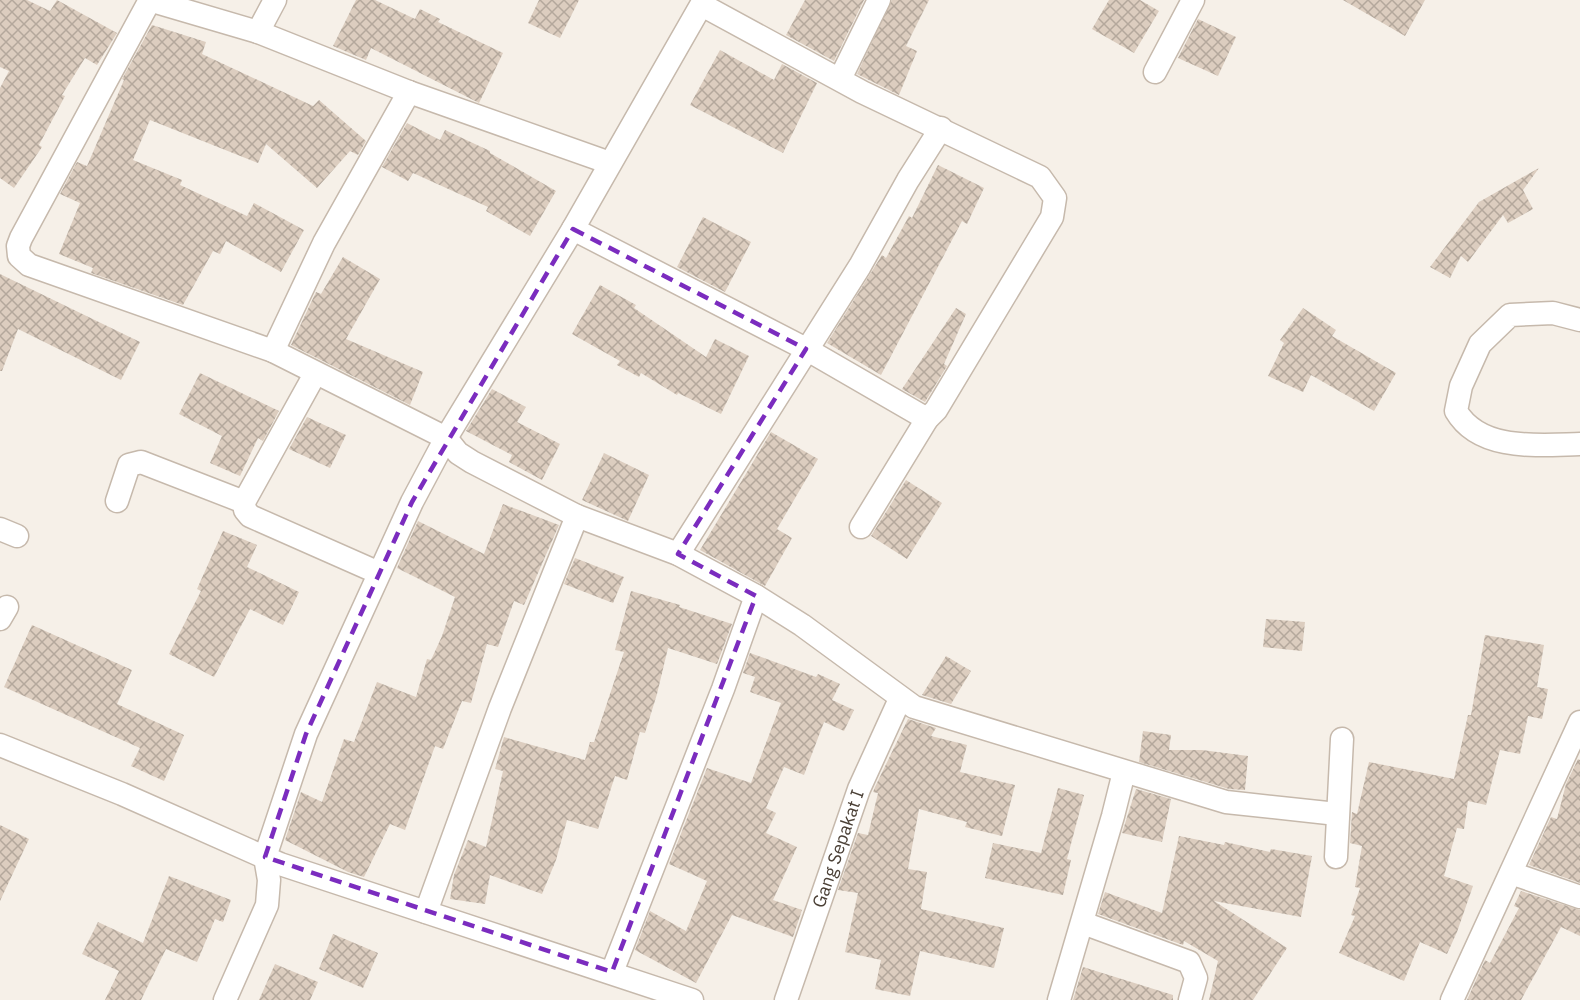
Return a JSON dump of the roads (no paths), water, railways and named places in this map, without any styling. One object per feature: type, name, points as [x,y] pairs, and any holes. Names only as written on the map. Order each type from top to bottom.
[{"type":"street","points":[[610,163],[409,92],[258,32],[149,0],[21,238],[18,246],[19,256],[29,265],[46,273],[273,351],[446,438],[458,453],[472,462],[577,516],[678,554],[756,596],[802,625],[900,699],[914,707],[1226,802],[1337,814]]},
{"type":"street","points":[[258,32],[275,0]]},
{"type":"street","points":[[840,79],[879,0]]},
{"type":"street","points":[[1155,72],[1193,0]]},
{"type":"street","points":[[225,1000],[267,905],[269,880],[265,857],[306,734],[412,502],[446,438],[573,229],[703,2],[840,79],[1040,177],[1052,191],[1055,206],[1052,217],[942,399],[927,419],[861,527]]},
{"type":"street","points":[[273,351],[324,243],[409,92]]},
{"type":"street","points":[[678,554],[860,266],[941,128]]},
{"type":"street","points":[[573,229],[806,350],[927,419]]},
{"type":"street","points":[[1580,320],[1553,313],[1510,315],[1480,344],[1461,386],[1456,411],[1478,434],[1515,445],[1580,444]]},
{"type":"street","points":[[315,374],[244,502],[245,510],[250,516],[379,573]]},
{"type":"street","points":[[117,501],[129,465],[141,462],[244,502]]},
{"type":"street","points":[[426,912],[500,708],[577,516]]},
{"type":"street","points":[[612,972],[723,689],[756,596]]},
{"type":"street","name":"Gang Sepakat I","points":[[786,1000],[848,819],[900,699]]},
{"type":"street","points":[[1452,1000],[1580,722]]},
{"type":"street","points":[[1336,857],[1342,739]]},
{"type":"street","points":[[0,746],[122,794],[265,857],[692,1000]]},
{"type":"street","points":[[1059,1000],[1083,923],[1124,772]]},
{"type":"street","points":[[1511,873],[1580,897]]},
{"type":"street","points":[[1083,923],[1189,962],[1196,978],[1190,1000]]}]
